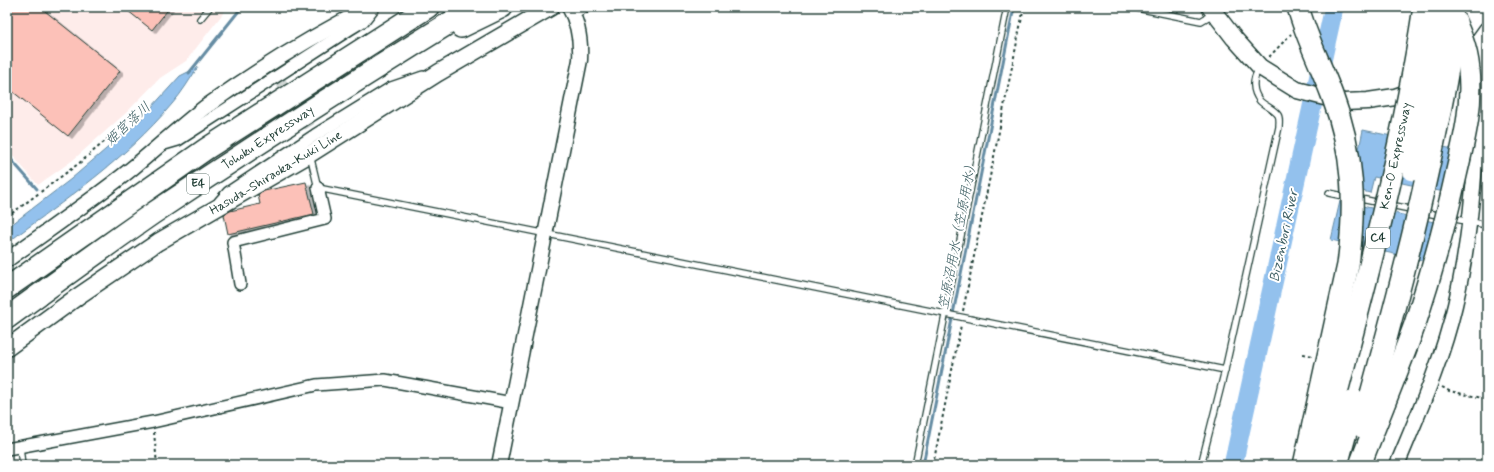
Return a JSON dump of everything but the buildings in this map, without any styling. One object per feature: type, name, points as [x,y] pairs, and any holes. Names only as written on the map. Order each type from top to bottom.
[{"type":"highway","points":[[381,36],[418,7]]},
{"type":"highway","name":"Tohoku Expressway","points":[[7,288],[206,149],[428,7]]},
{"type":"highway","name":"Tohoku Expressway","points":[[7,318],[151,215],[394,57],[475,7]]},
{"type":"highway","points":[[394,57],[479,20],[502,7]]},
{"type":"highway","points":[[1286,7],[1312,47]]},
{"type":"highway","points":[[1298,7],[1312,47],[1333,96],[1348,149],[1352,176],[1353,232],[1348,266],[1304,465]]},
{"type":"highway","name":"Ken-O Expressway","points":[[1318,465],[1372,263],[1393,173],[1416,58],[1424,7]]},
{"type":"highway","name":"Ken-O Expressway","points":[[1337,465],[1391,267],[1413,169],[1430,83],[1442,7]]},
{"type":"highway","points":[[1360,465],[1414,324],[1438,249],[1467,126],[1470,96],[1466,48],[1448,7]]},
{"type":"highway","points":[[1352,465],[1426,177],[1443,97],[1458,7]]},
{"type":"main road","name":"Hasuda-Shiraoka-Kuki Line","points":[[7,348],[77,297],[158,242],[310,154],[438,73],[551,7]]},
{"type":"main road","points":[[1212,10],[1234,38],[1260,67],[1296,90],[1339,101],[1368,101],[1395,96],[1424,87],[1449,71],[1474,48],[1487,30]]},
{"type":"street","points":[[7,260],[124,174],[205,108],[267,65],[317,34],[370,7]]},
{"type":"street","points":[[157,147],[178,140],[337,38],[363,20],[374,7]]},
{"type":"street","points":[[499,465],[544,233],[580,60],[581,45],[575,9]]},
{"type":"street","points":[[1397,465],[1432,382],[1455,306],[1462,271],[1469,222],[1483,76],[1482,66],[1474,48]]},
{"type":"street","points":[[212,211],[229,192],[334,123],[391,88],[438,73]]},
{"type":"street","points":[[240,284],[233,242],[325,219],[318,188]]},
{"type":"street","points":[[7,449],[153,422],[316,385],[385,380],[512,403]]},
{"type":"lane","points":[[200,19],[210,7]]},
{"type":"lane","points":[[914,465],[1008,7]]},
{"type":"lane","points":[[1132,7],[1201,20],[1212,10]]},
{"type":"lane","points":[[1201,465],[1279,127],[1279,119],[1277,114],[1260,100],[1255,89],[1253,81],[1260,67]]},
{"type":"lane","points":[[310,154],[318,188],[1224,370]]},
{"type":"lane","points":[[1329,193],[1487,225]]},
{"type":"lane","points":[[20,447],[22,465]]},
{"type":"path","points":[[933,465],[1024,7]]},
{"type":"path","points":[[1260,67],[1291,34]]},
{"type":"path","points":[[7,217],[82,161],[119,129]]},
{"type":"path","points":[[153,422],[157,465]]},
{"type":"shaded area","points":[[7,7],[228,7],[186,61],[160,78],[127,112],[73,160],[38,185],[7,149]]},
{"type":"water","points":[[198,67],[176,100],[135,143],[94,178],[7,243],[7,228],[71,179],[140,120],[180,76]]},
{"type":"water","points":[[1363,130],[1453,149],[1444,192],[1374,177],[1370,193],[1351,188]]},
{"type":"water","points":[[1340,201],[1452,226],[1444,265],[1331,240]]},
{"type":"waterway","name":"姫宮落川","points":[[189,73],[242,7]]},
{"type":"waterway","name":"笠原沼用水（笠原用水）","points":[[923,465],[1014,7]]},
{"type":"waterway","name":"Bizenbori River","points":[[1233,465],[1334,7]]},
{"type":"waterway","points":[[7,155],[37,189]]},
{"type":"tunnel","points":[[277,76],[315,135]]}]
